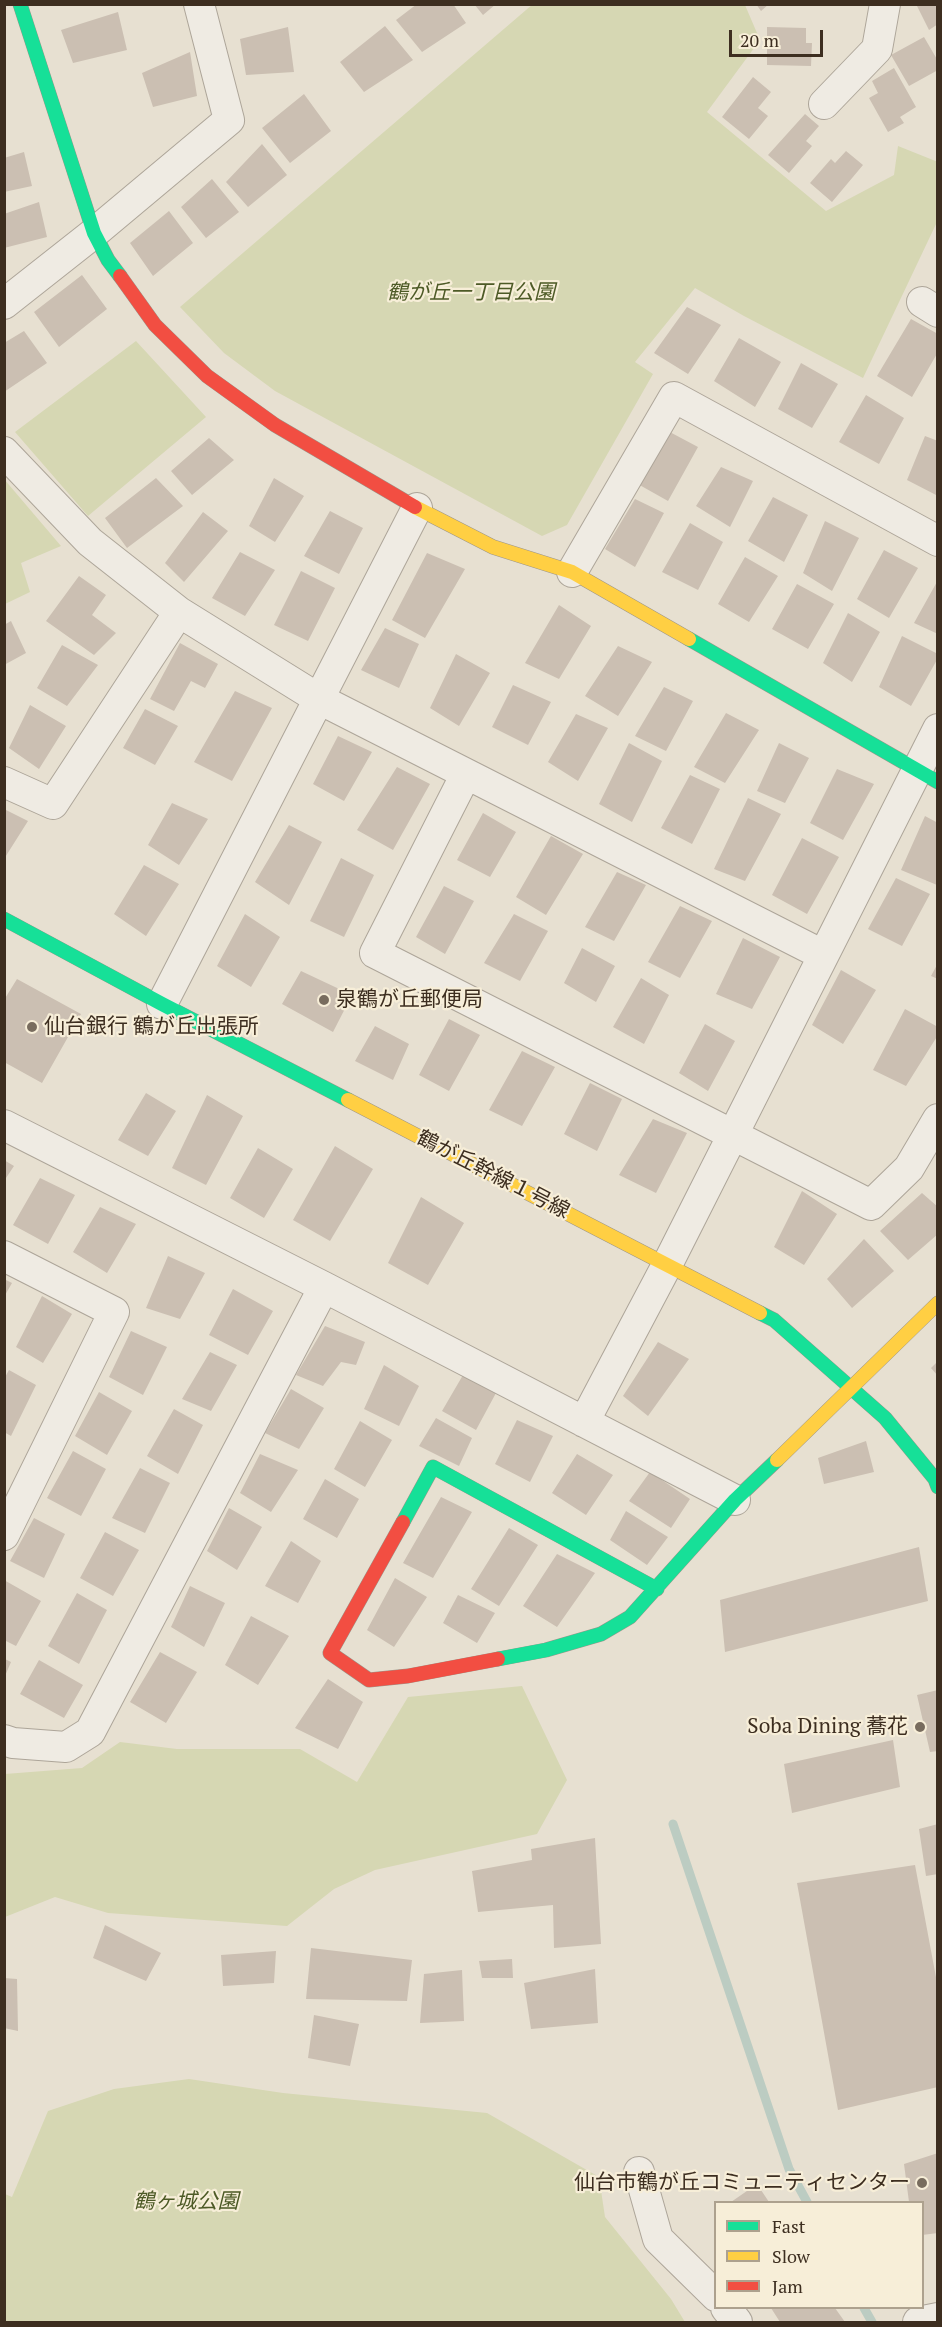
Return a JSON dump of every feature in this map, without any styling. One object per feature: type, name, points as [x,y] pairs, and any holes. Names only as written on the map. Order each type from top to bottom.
[{"type":"street","points":[[20,4],[94,233],[108,260],[155,325],[207,376],[275,425],[417,508],[493,547],[572,572],[927,776]]},
{"type":"street","points":[[4,304],[94,233],[229,120],[199,4]]},
{"type":"street","points":[[824,104],[877,49],[885,4]]},
{"type":"street","points":[[572,572],[674,397],[938,541]]},
{"type":"street","points":[[4,452],[90,542],[179,612],[319,699],[823,955]]},
{"type":"street","points":[[162,1004],[417,508]]},
{"type":"street","points":[[4,782],[53,804],[179,612]]},
{"type":"street","points":[[584,1422],[667,1264],[823,955],[927,776],[938,729]]},
{"type":"street","points":[[466,774],[375,953],[871,1205],[909,1168],[938,1119]]},
{"type":"street","name":"鶴が丘幹線１号線","points":[[4,919],[162,1004],[774,1320],[885,1418],[938,1487]]},
{"type":"street","points":[[4,1125],[324,1287],[735,1500]]},
{"type":"street","points":[[4,1256],[114,1312],[4,1535]]},
{"type":"street","points":[[4,1740],[13,1743],[66,1747],[90,1732],[324,1287]]},
{"type":"street","points":[[657,1589],[433,1467],[330,1653],[369,1680],[408,1676],[546,1650],[601,1634],[630,1617],[657,1589],[735,1500],[938,1303]]},
{"type":"street","points":[[639,2172],[658,2239],[714,2294]]},
{"type":"street","points":[[727,2309],[737,2322]]},
{"type":"street","points":[[918,2322],[938,2318]]},
{"type":"green space","name":"鶴が丘一丁目公園","points":[[533,4],[745,5],[760,40],[707,112],[826,211],[894,175],[898,146],[938,162],[937,222],[863,378],[695,288],[635,362],[653,374],[567,525],[542,536],[275,391],[224,353],[180,307]]},
{"type":"green space","points":[[136,341],[206,417],[88,516],[15,432]]},
{"type":"green space","points":[[4,479],[61,546],[21,563],[30,592],[5,604]]},
{"type":"green space","points":[[522,1686],[567,1780],[537,1834],[375,1870],[334,1889],[287,1926],[108,1913],[55,1897],[5,1917],[5,1774],[82,1768],[120,1742],[177,1749],[300,1749],[357,1782],[408,1697]]},
{"type":"green space","name":"鶴ヶ城公園","points":[[189,2079],[283,2093],[487,2113],[599,2177],[605,2217],[671,2299],[685,2322],[5,2322],[5,2194],[12,2197],[48,2111],[114,2089]]},
{"type":"building","points":[[417,4],[453,4],[466,23],[422,52],[396,20]]},
{"type":"building","points":[[474,4],[496,4],[483,15]]},
{"type":"building","points":[[756,4],[769,4],[761,11]]},
{"type":"building","points":[[916,4],[938,4],[938,24],[929,30]]},
{"type":"building","points":[[118,12],[127,50],[73,63],[61,30]]},
{"type":"building","points":[[385,26],[413,60],[364,92],[340,62]]},
{"type":"building","points":[[288,27],[294,72],[246,75],[240,39]]},
{"type":"building","points":[[767,27],[806,28],[806,43],[812,43],[811,66],[767,65]]},
{"type":"building","points":[[924,37],[938,61],[938,70],[909,86],[891,55]]},
{"type":"building","points":[[190,52],[197,96],[153,107],[142,73]]},
{"type":"building","points":[[894,68],[916,107],[900,117],[904,123],[888,132],[869,98],[878,93],[872,81]]},
{"type":"building","points":[[753,77],[771,92],[758,108],[768,116],[749,139],[722,117]]},
{"type":"building","points":[[304,94],[331,131],[290,163],[262,128]]},
{"type":"building","points":[[805,114],[819,126],[806,141],[812,146],[789,173],[768,155]]},
{"type":"building","points":[[262,144],[287,175],[248,207],[226,182]]},
{"type":"building","points":[[846,151],[863,165],[832,202],[810,183],[831,159],[835,163]]},
{"type":"building","points":[[24,152],[32,186],[4,192],[4,158]]},
{"type":"building","points":[[212,179],[239,212],[206,238],[181,207]]},
{"type":"building","points":[[39,202],[47,237],[4,248],[4,214]]},
{"type":"building","points":[[169,211],[193,243],[153,276],[130,243]]},
{"type":"building","points":[[82,275],[107,309],[59,347],[34,312]]},
{"type":"building","points":[[687,307],[721,325],[688,374],[654,353]]},
{"type":"building","points":[[911,319],[938,334],[938,352],[912,397],[877,376]]},
{"type":"building","points":[[24,331],[47,363],[4,392],[4,343]]},
{"type":"building","points":[[739,338],[781,362],[755,407],[714,381]]},
{"type":"building","points":[[801,363],[838,384],[812,428],[778,409]]},
{"type":"building","points":[[866,395],[904,418],[879,464],[839,442]]},
{"type":"building","points":[[666,430],[698,447],[668,501],[636,483]]},
{"type":"building","points":[[925,436],[938,441],[938,496],[907,480]]},
{"type":"building","points":[[209,438],[234,460],[192,495],[171,471]]},
{"type":"building","points":[[721,467],[753,481],[730,527],[696,506]]},
{"type":"building","points":[[156,478],[183,506],[127,548],[105,518]]},
{"type":"building","points":[[274,478],[304,496],[275,542],[249,526]]},
{"type":"building","points":[[773,497],[808,515],[784,562],[748,541]]},
{"type":"building","points":[[635,499],[664,513],[635,567],[605,549]]},
{"type":"building","points":[[330,511],[363,528],[339,574],[304,556]]},
{"type":"building","points":[[203,512],[228,531],[184,582],[165,563]]},
{"type":"building","points":[[825,521],[859,538],[832,591],[803,573]]},
{"type":"building","points":[[690,523],[723,542],[698,590],[662,572]]},
{"type":"building","points":[[884,550],[918,568],[889,618],[857,599]]},
{"type":"building","points":[[240,552],[275,570],[245,616],[212,598]]},
{"type":"building","points":[[427,553],[465,569],[425,638],[392,620]]},
{"type":"building","points":[[745,557],[778,576],[749,622],[718,604]]},
{"type":"building","points":[[301,571],[335,588],[308,641],[274,625]]},
{"type":"building","points":[[79,576],[106,595],[92,615],[116,633],[94,655],[46,621]]},
{"type":"building","points":[[938,580],[938,634],[914,623]]},
{"type":"building","points":[[797,584],[834,604],[808,649],[772,629]]},
{"type":"building","points":[[559,605],[591,626],[559,679],[525,663]]},
{"type":"building","points":[[848,613],[880,632],[852,682],[823,663]]},
{"type":"building","points":[[11,621],[26,653],[4,665],[4,625]]},
{"type":"building","points":[[385,628],[419,644],[399,688],[361,670]]},
{"type":"building","points":[[902,636],[938,654],[938,658],[911,706],[879,687]]},
{"type":"building","points":[[180,643],[218,664],[205,688],[191,681],[174,711],[150,699]]},
{"type":"building","points":[[62,645],[98,665],[67,706],[37,688]]},
{"type":"building","points":[[618,646],[652,662],[618,716],[585,696]]},
{"type":"building","points":[[456,654],[490,673],[459,726],[430,708]]},
{"type":"building","points":[[513,685],[551,702],[528,745],[492,727]]},
{"type":"building","points":[[664,687],[693,701],[666,751],[635,736]]},
{"type":"building","points":[[235,691],[272,708],[232,781],[194,762]]},
{"type":"building","points":[[30,705],[66,726],[39,769],[9,748]]},
{"type":"building","points":[[145,709],[178,726],[155,765],[123,748]]},
{"type":"building","points":[[726,713],[759,730],[725,783],[694,767]]},
{"type":"building","points":[[576,714],[608,728],[578,781],[548,762]]},
{"type":"building","points":[[338,736],[372,752],[344,801],[313,784]]},
{"type":"building","points":[[629,743],[662,761],[632,822],[599,804]]},
{"type":"building","points":[[779,743],[809,758],[785,803],[757,791]]},
{"type":"building","points":[[397,767],[430,784],[393,850],[357,830]]},
{"type":"building","points":[[837,769],[874,784],[843,840],[810,823]]},
{"type":"building","points":[[690,775],[720,789],[692,844],[661,828]]},
{"type":"building","points":[[748,798],[781,814],[745,881],[714,869]]},
{"type":"building","points":[[172,803],[208,819],[179,865],[148,845]]},
{"type":"building","points":[[4,809],[28,821],[4,859]]},
{"type":"building","points":[[483,813],[516,832],[490,877],[457,860]]},
{"type":"building","points":[[925,816],[938,823],[937,885],[901,870]]},
{"type":"building","points":[[289,825],[322,842],[289,905],[255,882]]},
{"type":"building","points":[[551,836],[583,854],[546,915],[516,897]]},
{"type":"building","points":[[802,838],[839,857],[807,914],[772,895]]},
{"type":"building","points":[[341,858],[374,875],[344,937],[310,921]]},
{"type":"building","points":[[144,865],[179,884],[146,936],[114,914]]},
{"type":"building","points":[[617,872],[646,885],[614,941],[585,927]]},
{"type":"building","points":[[896,878],[930,894],[902,946],[868,929]]},
{"type":"building","points":[[444,886],[474,901],[445,954],[416,937]]},
{"type":"building","points":[[680,906],[712,921],[680,978],[648,962]]},
{"type":"building","points":[[245,914],[280,937],[251,987],[217,966]]},
{"type":"building","points":[[514,914],[548,931],[520,981],[484,963]]},
{"type":"building","points":[[743,938],[780,957],[752,1009],[716,994]]},
{"type":"building","points":[[582,948],[615,966],[596,1002],[564,983]]},
{"type":"building","points":[[938,963],[938,979],[931,976]]},
{"type":"building","points":[[841,970],[876,990],[843,1044],[812,1025]]},
{"type":"building","points":[[301,971],[352,995],[333,1032],[282,1004]]},
{"type":"building","points":[[641,978],[669,995],[644,1044],[613,1027]]},
{"type":"building","points":[[17,979],[81,1014],[42,1083],[4,1062],[4,1000]]},
{"type":"building","points":[[905,1009],[938,1027],[938,1035],[906,1086],[873,1070]]},
{"type":"building","points":[[449,1019],[480,1035],[449,1091],[419,1075]]},
{"type":"building","points":[[705,1024],[735,1041],[708,1091],[679,1073]]},
{"type":"building","points":[[375,1026],[409,1044],[393,1080],[355,1061]]},
{"type":"building","points":[[522,1051],[555,1067],[522,1126],[489,1110]]},
{"type":"building","points":[[590,1083],[622,1099],[597,1151],[564,1134]]},
{"type":"building","points":[[146,1093],[176,1111],[148,1156],[118,1140]]},
{"type":"building","points":[[207,1095],[243,1116],[206,1185],[172,1168]]},
{"type":"building","points":[[653,1119],[687,1133],[656,1193],[619,1175]]},
{"type":"building","points":[[335,1146],[373,1169],[330,1241],[293,1220]]},
{"type":"building","points":[[258,1148],[293,1169],[264,1218],[230,1198]]},
{"type":"building","points":[[4,1160],[14,1166],[4,1181]]},
{"type":"building","points":[[40,1178],[75,1195],[48,1244],[13,1225]]},
{"type":"building","points":[[802,1191],[837,1214],[804,1265],[774,1247]]},
{"type":"building","points":[[922,1193],[938,1207],[938,1234],[908,1260],[880,1231]]},
{"type":"building","points":[[421,1197],[464,1223],[428,1285],[388,1263]]},
{"type":"building","points":[[100,1207],[136,1224],[107,1273],[73,1252]]},
{"type":"building","points":[[864,1239],[894,1271],[852,1308],[827,1279]]},
{"type":"building","points":[[168,1256],[205,1273],[180,1319],[146,1308]]},
{"type":"building","points":[[4,1279],[12,1283],[4,1297]]},
{"type":"building","points":[[233,1289],[273,1311],[248,1355],[209,1335]]},
{"type":"building","points":[[42,1296],[72,1314],[43,1363],[16,1347]]},
{"type":"building","points":[[325,1326],[365,1342],[356,1365],[341,1362],[323,1386],[296,1375]]},
{"type":"building","points":[[131,1331],[167,1347],[143,1395],[109,1377]]},
{"type":"building","points":[[658,1342],[689,1359],[648,1416],[623,1396]]},
{"type":"building","points":[[210,1352],[237,1365],[211,1411],[182,1399]]},
{"type":"building","points":[[938,1361],[938,1376],[931,1368]]},
{"type":"building","points":[[384,1365],[419,1386],[399,1426],[364,1409]]},
{"type":"building","points":[[9,1370],[36,1385],[11,1436],[4,1432],[4,1379]]},
{"type":"building","points":[[463,1375],[496,1393],[476,1430],[442,1411]]},
{"type":"building","points":[[291,1389],[324,1408],[299,1449],[265,1433]]},
{"type":"building","points":[[99,1392],[132,1411],[107,1455],[75,1436]]},
{"type":"building","points":[[174,1409],[203,1425],[178,1474],[147,1456]]},
{"type":"building","points":[[436,1418],[472,1438],[459,1466],[419,1446]]},
{"type":"building","points":[[517,1420],[553,1436],[530,1482],[495,1464]]},
{"type":"building","points":[[360,1421],[392,1440],[365,1487],[334,1469]]},
{"type":"building","points":[[866,1441],[874,1472],[824,1484],[818,1458]]},
{"type":"building","points":[[73,1451],[106,1469],[81,1516],[47,1498]]},
{"type":"building","points":[[260,1454],[298,1470],[271,1512],[240,1493]]},
{"type":"building","points":[[577,1454],[613,1475],[586,1515],[552,1493]]},
{"type":"building","points":[[140,1468],[170,1483],[145,1533],[112,1518]]},
{"type":"building","points":[[650,1472],[690,1499],[671,1528],[629,1501]]},
{"type":"building","points":[[325,1479],[359,1499],[337,1538],[303,1519]]},
{"type":"building","points":[[441,1497],[472,1512],[433,1578],[403,1563]]},
{"type":"building","points":[[229,1508],[262,1527],[237,1570],[207,1551]]},
{"type":"building","points":[[626,1511],[668,1537],[647,1565],[610,1540]]},
{"type":"building","points":[[34,1518],[65,1534],[44,1578],[10,1561]]},
{"type":"building","points":[[509,1528],[538,1545],[499,1606],[471,1589]]},
{"type":"building","points":[[105,1532],[139,1550],[113,1596],[80,1578]]},
{"type":"building","points":[[291,1541],[321,1561],[298,1603],[265,1586]]},
{"type":"building","points":[[919,1547],[928,1601],[725,1652],[720,1600]]},
{"type":"building","points":[[557,1554],[595,1573],[557,1627],[523,1606]]},
{"type":"building","points":[[395,1578],[427,1597],[394,1647],[367,1630]]},
{"type":"building","points":[[4,1580],[41,1601],[16,1646],[4,1640]]},
{"type":"building","points":[[190,1586],[225,1603],[204,1647],[171,1627]]},
{"type":"building","points":[[77,1593],[107,1610],[79,1664],[48,1646]]},
{"type":"building","points":[[458,1595],[495,1613],[477,1643],[443,1623]]},
{"type":"building","points":[[251,1616],[289,1636],[258,1685],[225,1665]]},
{"type":"building","points":[[160,1652],[197,1672],[166,1723],[130,1702]]},
{"type":"building","points":[[5,1659],[11,1662],[5,1676]]},
{"type":"building","points":[[39,1660],[83,1685],[64,1718],[20,1694]]},
{"type":"building","points":[[328,1679],[363,1702],[338,1749],[295,1728]]},
{"type":"building","points":[[938,1690],[938,1751],[930,1752],[917,1695]]},
{"type":"building","points":[[893,1740],[900,1787],[792,1813],[784,1764]]},
{"type":"building","points":[[938,1824],[938,1874],[926,1876],[919,1829]]},
{"type":"building","points":[[595,1838],[601,1944],[554,1948],[553,1905],[478,1912],[472,1871],[532,1860],[531,1849]]},
{"type":"building","points":[[915,1865],[938,1988],[938,2087],[838,2110],[797,1883]]},
{"type":"building","points":[[105,1925],[161,1953],[146,1981],[93,1958]]},
{"type":"building","points":[[311,1948],[412,1960],[407,2001],[306,1999]]},
{"type":"building","points":[[276,1951],[274,1983],[223,1986],[221,1955]]},
{"type":"building","points":[[512,1959],[513,1978],[482,1978],[479,1961]]},
{"type":"building","points":[[595,1969],[598,2023],[531,2029],[524,1983]]},
{"type":"building","points":[[462,1970],[464,2021],[420,2023],[424,1974]]},
{"type":"building","points":[[4,1978],[17,1979],[18,2031],[4,2028]]},
{"type":"building","points":[[314,2015],[359,2024],[350,2066],[308,2058]]},
{"type":"building","name":"仙台市鶴が丘コミュニティセンター","points":[[938,2153],[938,2233],[924,2235],[924,2201],[909,2201],[904,2164]]},
{"type":"building","points":[[757,2184],[768,2201],[732,2201]]},
{"type":"building","points":[[772,2309],[836,2309],[845,2322],[780,2322]]},
{"type":"waterway","points":[[673,1824],[789,2169],[806,2201]]},
{"type":"waterway","points":[[865,2309],[872,2322]]},
{"type":"traffic: fast","points":[[20,4],[94,233],[108,260],[120,276]]},
{"type":"traffic: fast","points":[[689,639],[938,782]]},
{"type":"traffic: fast","points":[[4,919],[348,1100]]},
{"type":"traffic: fast","points":[[760,1313],[774,1320],[885,1418],[935,1479],[938,1487]]},
{"type":"traffic: fast","points":[[498,1659],[546,1650],[601,1634],[630,1617],[735,1500],[777,1460]]},
{"type":"traffic: fast","points":[[403,1522],[433,1467],[657,1589]]},
{"type":"traffic: slow","points":[[415,507],[493,547],[572,572],[689,639]]},
{"type":"traffic: slow","points":[[348,1100],[760,1313]]},
{"type":"traffic: slow","points":[[777,1460],[938,1303]]},
{"type":"traffic: jam","points":[[120,276],[155,325],[207,376],[275,425],[415,507]]},
{"type":"traffic: jam","points":[[403,1522],[330,1653],[369,1680],[408,1676],[498,1659]]},
{"type":"place","name":"泉鶴が丘郵便局","points":[[324,1000]]},
{"type":"place","name":"仙台銀行 鶴が丘出張所","points":[[32,1027]]},
{"type":"place","name":"Soba Dining 蕎花","points":[[920,1727]]},
{"type":"place","name":"仙台市鶴が丘コミュニティセンター","points":[[922,2183]]}]
